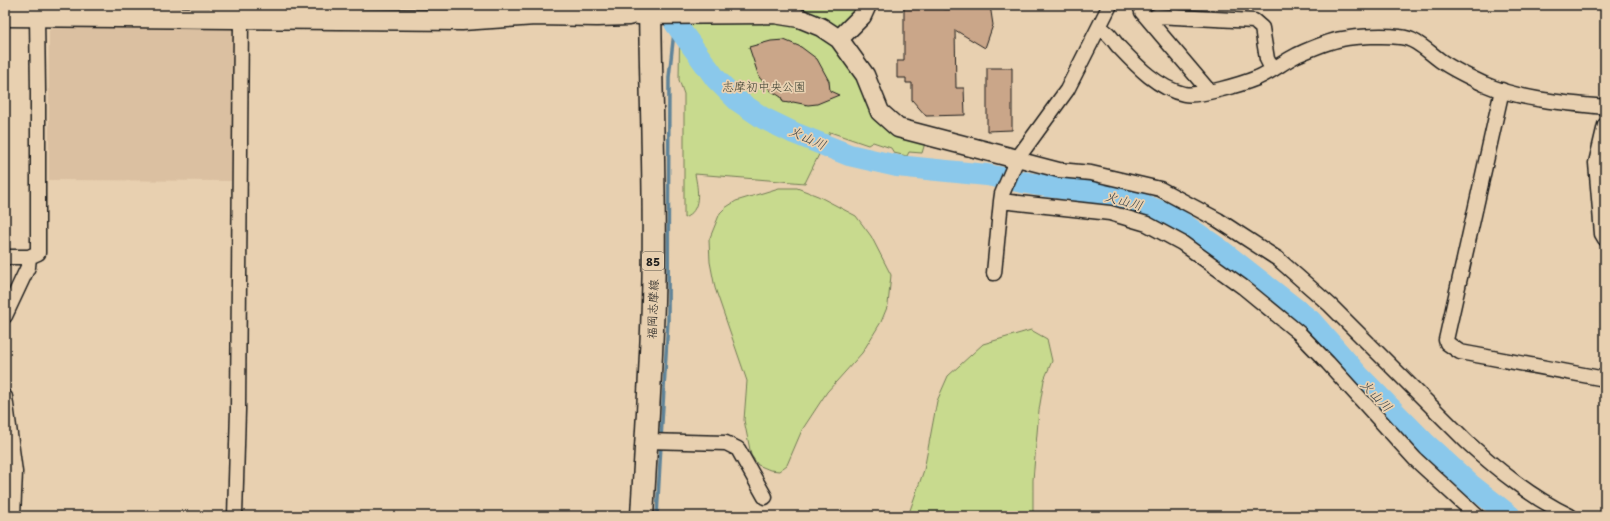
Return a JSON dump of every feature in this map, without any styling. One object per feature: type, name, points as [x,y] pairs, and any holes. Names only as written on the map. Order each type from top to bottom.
[{"type":"main road","name":"福岡志摩線","points":[[642,516],[649,441],[653,301],[653,179],[650,10]]},
{"type":"main road","points":[[5,16],[462,20],[535,15],[629,15]]},
{"type":"street","points":[[839,40],[862,16],[867,5]]},
{"type":"street","points":[[994,273],[1001,198],[1016,162],[1067,90],[1100,28],[1110,5]]},
{"type":"street","points":[[1140,5],[1142,12],[1209,91]]},
{"type":"street","points":[[629,15],[650,10],[698,15],[774,14],[799,18],[821,27],[839,40],[864,75],[880,112],[898,128],[1016,162],[1059,170],[1091,173],[1160,189],[1218,220],[1278,259],[1330,305],[1490,463],[1534,497],[1570,516]]},
{"type":"street","points":[[5,257],[29,257],[38,253],[37,16]]},
{"type":"street","points":[[1149,20],[1156,16],[1254,21],[1262,28],[1267,59],[1272,69]]},
{"type":"street","points":[[235,516],[238,402],[241,17]]},
{"type":"street","points":[[1100,28],[1107,31],[1117,45],[1138,67],[1161,84],[1184,94],[1209,91],[1258,78],[1297,55],[1342,39],[1401,37],[1420,44],[1442,61],[1466,75],[1502,90],[1518,95],[1561,103],[1605,107]]},
{"type":"street","points":[[1502,90],[1446,340],[1447,343],[1460,352],[1605,379]]},
{"type":"street","points":[[1605,125],[1596,163],[1602,234],[1605,239]]},
{"type":"street","points":[[1001,198],[1110,213],[1147,224],[1182,243],[1243,287],[1299,333],[1415,459],[1477,516]]},
{"type":"street","points":[[5,316],[28,267],[29,257]]},
{"type":"street","points":[[5,397],[9,450],[15,472],[14,516]]},
{"type":"street","points":[[649,441],[726,443],[738,449],[765,497]]},
{"type":"shaded area","points":[[5,5],[621,5],[5,8]]},
{"type":"shaded area","points":[[235,25],[233,181],[49,180],[49,31],[53,26]]},
{"type":"green space","name":"志摩初中央公園","points":[[680,5],[860,5],[842,29],[866,90],[925,143],[922,153],[909,152],[907,156],[894,153],[891,148],[873,142],[868,145],[830,132],[805,183],[695,174],[698,193],[696,205],[690,215],[684,218],[684,94],[679,80]]},
{"type":"green space","points":[[779,188],[797,188],[818,196],[856,216],[871,236],[891,275],[888,305],[881,322],[862,353],[827,392],[802,430],[787,465],[779,471],[770,470],[758,465],[751,455],[744,420],[747,381],[715,288],[710,262],[709,240],[720,213],[725,208],[736,201]]},
{"type":"green space","points":[[1031,330],[1047,339],[1052,361],[1044,380],[1039,410],[1033,480],[1033,516],[908,516],[924,470],[937,401],[948,376],[983,344]]},
{"type":"building","points":[[904,5],[943,5],[943,9],[960,9],[967,5],[990,5],[993,25],[985,48],[955,30],[956,88],[964,88],[965,115],[926,116],[912,100],[912,83],[906,83],[906,78],[897,78],[897,61],[904,61]]},
{"type":"building","points":[[784,40],[801,47],[817,59],[829,81],[830,91],[839,95],[817,104],[808,105],[783,102],[781,97],[770,90],[759,77],[749,47],[771,41]]},
{"type":"building","points":[[987,68],[1012,68],[1012,130],[987,131]]},
{"type":"waterway","name":"火山川","points":[[673,5],[675,23],[716,79],[738,101],[763,118],[794,133],[849,155],[897,166],[987,175],[1033,184],[1121,196],[1172,216],[1218,248],[1311,321],[1359,376],[1424,442],[1472,486],[1510,516]]},
{"type":"waterway","points":[[661,439],[668,321],[669,77],[675,23]]},
{"type":"waterway","points":[[657,516],[661,445]]}]
